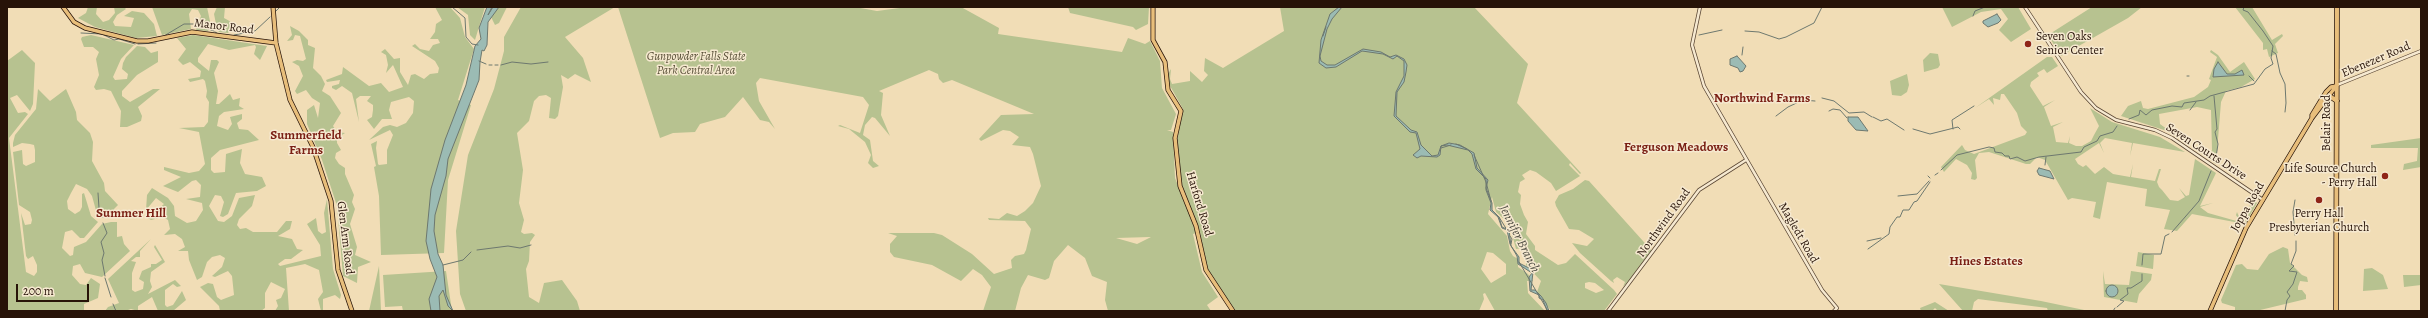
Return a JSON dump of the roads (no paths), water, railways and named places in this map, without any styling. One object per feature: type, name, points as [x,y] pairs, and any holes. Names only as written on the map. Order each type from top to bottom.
[{"type":"highway","name":"Belair Road","points":[[2336,311],[2337,7]]},
{"type":"highway","points":[[2326,99],[2331,97],[2337,101]]},
{"type":"main road","name":"Manor Road","points":[[63,7],[73,20],[82,27],[137,41],[148,41],[192,32],[276,43]]},
{"type":"main road","name":"Glen Arm Road","points":[[273,7],[276,43],[290,100],[313,147],[331,201],[338,270],[352,311]]},
{"type":"main road","name":"Harford Road","points":[[1153,7],[1153,40],[1164,62],[1168,90],[1181,111],[1175,138],[1179,183],[1196,226],[1206,270],[1233,311]]},
{"type":"main road","name":"Joppa Road","points":[[2312,118],[2312,115],[2326,92],[2331,87],[2337,85]]},
{"type":"main road","name":"Joppa Road","points":[[2210,311],[2238,246],[2263,200],[2312,118],[2337,85]]},
{"type":"street","points":[[1700,7],[1694,28],[1692,45],[1702,81],[1746,160]]},
{"type":"street","name":"Seven Courts Drive","points":[[2025,7],[2081,92],[2096,108],[2116,120],[2155,130],[2172,138],[2263,200]]},
{"type":"street","name":"Ebenezer Road","points":[[2337,85],[2421,51]]},
{"type":"street","name":"Northwind Road","points":[[1608,311],[1699,190],[1746,160]]},
{"type":"street","name":"Magledt Road","points":[[1746,160],[1822,290],[1837,308],[1834,311]]},
{"type":"water","points":[[487,7],[492,7],[488,15],[493,7],[499,7],[488,22],[487,45],[484,51],[482,50],[479,80],[448,159],[446,176],[435,215],[434,231],[438,254],[443,265],[446,295],[453,311],[448,306],[443,290],[439,296],[440,311],[431,311],[429,299],[437,277],[430,259],[426,241],[431,189],[445,140],[466,85],[475,46],[481,39],[479,28]]},
{"type":"water","name":"Jennifer Branch","points":[[1339,7],[1342,7],[1332,19],[1327,29],[1320,56],[1321,61],[1327,65],[1335,65],[1363,49],[1381,52],[1390,57],[1396,55],[1404,59],[1407,65],[1404,82],[1397,92],[1396,116],[1411,130],[1417,132],[1421,145],[1432,156],[1438,155],[1441,146],[1440,155],[1437,157],[1421,156],[1417,158],[1413,155],[1420,149],[1416,133],[1410,132],[1394,116],[1396,92],[1404,76],[1404,61],[1397,56],[1393,59],[1383,54],[1362,51],[1336,67],[1326,68],[1319,63],[1321,40],[1330,14]]},
{"type":"water","points":[[1997,14],[2001,20],[1998,23],[1988,27],[1983,23],[1983,21]]},
{"type":"water","points":[[1737,56],[1746,66],[1743,71],[1740,72],[1738,68],[1730,65],[1730,59]]},
{"type":"water","points":[[2218,62],[2227,74],[2235,74],[2242,70],[2244,75],[2213,77],[2214,69]]},
{"type":"water","points":[[1848,117],[1858,117],[1868,131],[1856,130],[1848,121]]},
{"type":"water","points":[[1449,143],[1460,145],[1474,153],[1477,168],[1488,180],[1486,188],[1486,179],[1476,169],[1472,154],[1468,150],[1447,145],[1441,146]]},
{"type":"water","points":[[2039,168],[2050,171],[2054,179],[2039,175],[2037,171]]},
{"type":"water","points":[[1486,188],[1492,203],[1492,210],[1499,217],[1502,227],[1509,230],[1511,246],[1507,230],[1502,228],[1498,217],[1490,210],[1491,203]]},
{"type":"water","points":[[1512,247],[1519,257],[1519,263],[1529,268],[1533,272],[1531,290],[1535,290],[1541,296],[1549,311],[1547,311],[1543,300],[1539,298],[1539,295],[1530,291],[1529,277],[1532,273],[1518,264],[1517,256]]},
{"type":"water","points":[[2112,285],[2116,287],[2118,291],[2116,295],[2112,297],[2108,295],[2106,291],[2108,287]]},
{"type":"waterway","points":[[274,13],[280,7]]},
{"type":"waterway","points":[[452,7],[465,18],[466,37],[472,44],[478,45]]},
{"type":"waterway","points":[[1745,31],[1759,32],[1779,39],[1786,37],[1814,23],[1822,7]]},
{"type":"waterway","points":[[1973,16],[1975,11],[1985,7]]},
{"type":"waterway","points":[[2129,119],[2139,115],[2140,110],[2146,115],[2152,110],[2172,106],[2182,107],[2184,103],[2204,100],[2210,96],[2254,84],[2265,69],[2273,64],[2271,58],[2273,46],[2248,12],[2243,10],[2244,7]]},
{"type":"waterway","points":[[234,35],[255,31],[270,17]]},
{"type":"waterway","points":[[164,36],[184,24],[193,24]]},
{"type":"waterway","points":[[197,25],[214,31]]},
{"type":"waterway","name":"Jennifer Branch","points":[[1323,36],[1326,27]]},
{"type":"waterway","points":[[1699,35],[1722,30]]},
{"type":"waterway","points":[[81,33],[102,34],[114,40],[119,39],[135,44]]},
{"type":"waterway","points":[[138,44],[156,43]]},
{"type":"waterway","points":[[1742,55],[1743,47]]},
{"type":"waterway","points":[[2272,51],[2276,54],[2280,73],[2285,84],[2285,112]]},
{"type":"waterway","points":[[479,61],[486,64]]},
{"type":"waterway","points":[[501,65],[512,62],[531,64],[548,62]]},
{"type":"waterway","points":[[2249,76],[2254,81]]},
{"type":"waterway","points":[[2213,160],[2216,157],[2218,144],[2215,132],[2217,129],[2214,96]]},
{"type":"waterway","points":[[1822,98],[1834,101],[1849,113],[1864,112],[1872,117]]},
{"type":"waterway","points":[[1776,116],[1788,107],[1803,100],[1815,101]]},
{"type":"waterway","points":[[2190,110],[2196,102]]},
{"type":"waterway","points":[[1953,129],[1952,120],[1974,106]]},
{"type":"waterway","points":[[1829,111],[1833,109],[1840,110],[1847,118]]},
{"type":"waterway","points":[[1873,117],[1881,121],[1887,119],[1904,130]]},
{"type":"waterway","points":[[1941,170],[1957,155],[1989,147],[1994,148],[1995,152],[2009,156],[2010,159],[2017,157],[2025,161],[2039,157],[2081,152],[2084,147],[2097,141],[2100,136],[2113,132],[2117,126]]},
{"type":"waterway","points":[[1913,129],[1930,134],[1958,127],[1960,129]]},
{"type":"waterway","name":"Jennifer Branch","points":[[1456,144],[1467,149]]},
{"type":"waterway","name":"Jennifer Branch","points":[[1441,148],[1451,145]]},
{"type":"waterway","name":"Jennifer Branch","points":[[1474,155],[1486,182],[1491,201]]},
{"type":"waterway","points":[[2045,165],[2046,157]]},
{"type":"waterway","points":[[2172,232],[2199,201],[2211,171]]},
{"type":"waterway","points":[[1898,196],[1917,194],[1929,181]]},
{"type":"waterway","points":[[1868,249],[1889,234],[1890,227],[1897,217],[1900,217],[1903,210],[1909,210],[1930,182]]},
{"type":"waterway","points":[[98,193],[99,208],[103,217]]},
{"type":"waterway","points":[[2295,200],[2293,212],[2295,235]]},
{"type":"waterway","name":"Jennifer Branch","points":[[1499,217],[1507,230]]},
{"type":"waterway","points":[[103,223],[107,233],[101,242],[104,253],[102,260],[105,276]]},
{"type":"waterway","points":[[2142,265],[2143,254],[2161,254],[2165,236],[2169,234]]},
{"type":"waterway","name":"Jennifer Branch","points":[[1510,236],[1512,239],[1511,244]]},
{"type":"waterway","points":[[1867,241],[1881,238]]},
{"type":"waterway","points":[[2285,311],[2287,300],[2290,296],[2287,292],[2293,284],[2297,272],[2289,271],[2294,266],[2291,264],[2296,251],[2296,241]]},
{"type":"waterway","points":[[477,250],[508,246],[520,248],[531,245]]},
{"type":"waterway","points":[[443,265],[463,260],[471,252]]},
{"type":"waterway","name":"Jennifer Branch","points":[[1519,262],[1548,311]]},
{"type":"waterway","points":[[2117,307],[2124,301],[2120,300],[2128,294],[2127,288],[2131,288],[2142,281],[2142,274]]},
{"type":"waterway","points":[[105,278],[111,297]]},
{"type":"waterway","points":[[113,304],[116,311]]},
{"type":"place","name":"Seven Oaks Senior Center","points":[[2028,44]]},
{"type":"place","name":"Life Source Church - Perry Hall","points":[[2385,176]]},
{"type":"place","name":"Perry Hall Presbyterian Church","points":[[2319,200]]},
{"type":"district","name":"Northwind Farms","points":[[1762,99]]},
{"type":"district","name":"Summerfield Farms","points":[[306,144]]},
{"type":"district","name":"Ferguson Meadows","points":[[1676,148]]},
{"type":"district","name":"Summer Hill","points":[[131,214]]},
{"type":"district","name":"Hines Estates","points":[[1986,262]]},
{"type":"park label","name":"Gunpowder Falls State Park Central Area","points":[[696,64]]}]
